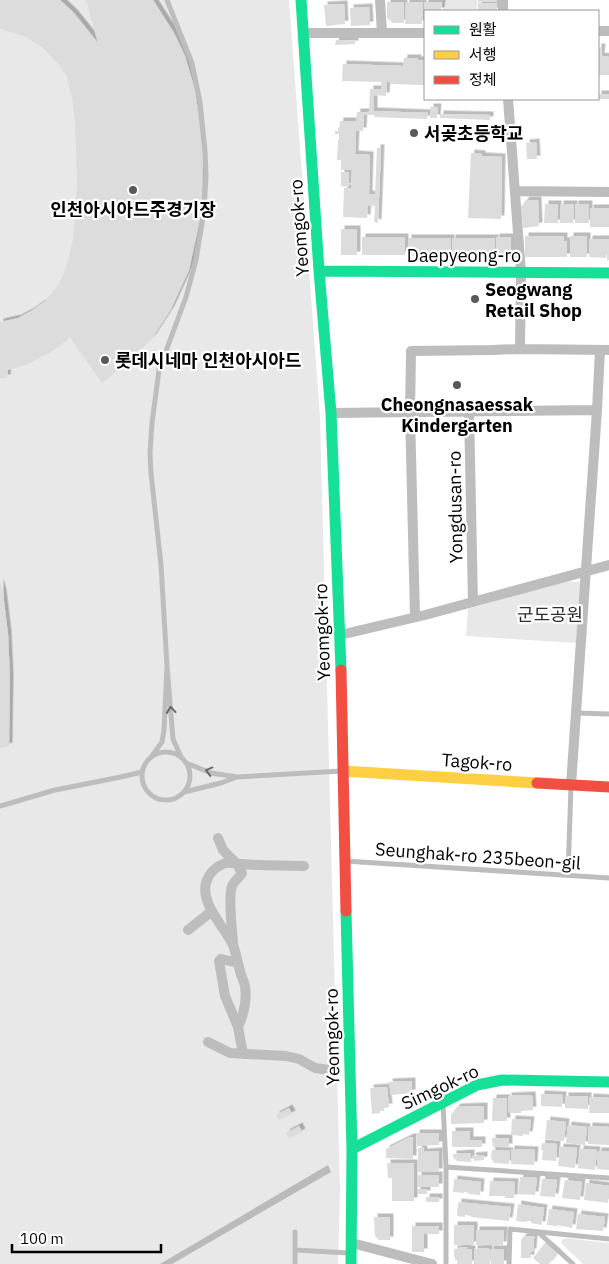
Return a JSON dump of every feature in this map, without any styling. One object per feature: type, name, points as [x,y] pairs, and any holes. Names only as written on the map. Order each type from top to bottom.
[{"type":"main road","name":"Yeomgok-ro","points":[[301,0],[319,271],[331,413],[340,635],[352,1149],[351,1253]]},
{"type":"main road","name":"Daepyeong-ro","points":[[319,271],[609,273]]},
{"type":"main road","name":"Tagok-ro","points":[[343,771],[609,787]]},
{"type":"main road","name":"Simgok-ro","points":[[352,1149],[477,1085],[502,1080],[609,1082]]},
{"type":"street","points":[[380,0],[382,33]]},
{"type":"street","points":[[303,33],[424,33]]},
{"type":"street","points":[[508,100],[521,273],[520,349]]},
{"type":"street","points":[[515,191],[609,192]]},
{"type":"street","points":[[415,617],[410,351],[604,350],[597,410],[571,785]]},
{"type":"street","points":[[331,413],[597,410]]},
{"type":"street","name":"Yongdusan-ro","points":[[469,412],[473,602]]},
{"type":"street","points":[[340,635],[425,615],[609,565]]},
{"type":"street","points":[[218,838],[223,850],[236,863],[242,874],[231,887],[233,946],[241,978],[245,984],[245,1005],[238,1027]]},
{"type":"street","points":[[233,946],[208,903],[205,884],[212,871],[229,862],[304,866]]},
{"type":"street","points":[[188,930],[212,911]]},
{"type":"street","points":[[238,963],[221,959],[219,962],[225,996],[238,1027],[244,1054]]},
{"type":"street","points":[[208,1042],[230,1053],[286,1056],[299,1059],[315,1068],[335,1071]]},
{"type":"street","points":[[351,1253],[432,1264]]},
{"type":"lane","points":[[167,0],[192,63],[200,102],[206,175],[204,211],[196,260],[186,297],[159,370],[150,452],[173,739],[181,757],[186,763],[190,778],[184,792]]},
{"type":"lane","points":[[167,666],[162,742],[145,763],[142,772],[144,787],[156,798],[171,800],[184,792],[237,777]]},
{"type":"lane","points":[[576,713],[609,714]]},
{"type":"lane","points":[[151,757],[158,753],[167,752],[181,757]]},
{"type":"lane","points":[[186,763],[212,773],[237,777],[343,771]]},
{"type":"lane","points":[[0,806],[55,790],[142,772]]},
{"type":"lane","points":[[568,875],[571,785]]},
{"type":"lane","name":"Seunghak-ro 235beon-gil","points":[[345,861],[609,878]]},
{"type":"lane","points":[[443,1104],[446,1167],[446,1264]]},
{"type":"lane","points":[[446,1167],[609,1178]]},
{"type":"lane","points":[[509,1264],[510,1229],[609,1239]]},
{"type":"lane","points":[[294,1264],[295,1232]]},
{"type":"lane","points":[[538,1232],[573,1264]]},
{"type":"lane","points":[[295,1250],[351,1253]]},
{"type":"green space","points":[[0,0],[289,0],[320,416],[340,1191],[338,1264],[0,1264]]},
{"type":"green space","points":[[443,0],[477,0],[477,10],[443,10]]},
{"type":"green space","name":"군도공원","points":[[563,581],[580,582],[576,643],[466,636],[468,609]]},
{"type":"green space","points":[[566,1238],[609,1243],[609,1264],[583,1264],[561,1243]]},
{"type":"shaded area","points":[[328,1165],[331,1172],[172,1264],[160,1264]]},
{"type":"building","name":"인천아시아드주경기장","points":[[0,0],[60,0],[74,13],[98,43],[86,0],[153,0],[174,33],[185,56],[195,90],[203,157],[202,209],[189,270],[171,309],[153,337],[102,383],[69,336],[61,345],[49,353],[28,364],[8,370],[7,378],[0,378],[0,322],[18,318],[44,302],[55,290],[64,273],[73,239],[77,180],[75,121],[66,75],[42,47],[26,37],[0,29]]},
{"type":"building","points":[[478,0],[497,0],[497,2],[478,2]]},
{"type":"building","points":[[387,2],[404,2],[404,23],[393,23],[387,18]]},
{"type":"building","points":[[406,2],[423,2],[422,24],[405,24]]},
{"type":"building","points":[[425,2],[442,2],[441,10],[424,10]]},
{"type":"building","points":[[478,3],[497,3],[497,10],[478,10]]},
{"type":"building","points":[[344,4],[345,24],[326,26],[324,5]]},
{"type":"building","points":[[369,7],[370,25],[351,26],[350,8]]},
{"type":"building","points":[[336,40],[355,41],[355,44],[335,45]]},
{"type":"building","points":[[599,47],[602,47],[601,56],[609,57],[609,75],[599,75]]},
{"type":"building","points":[[404,58],[424,60],[424,85],[391,84],[391,82],[387,82],[386,96],[374,95],[374,111],[428,113],[427,119],[364,115],[363,131],[356,131],[355,154],[370,155],[369,194],[375,195],[377,148],[381,148],[378,223],[374,222],[375,206],[368,205],[367,218],[343,217],[344,188],[351,188],[352,170],[341,170],[341,160],[337,160],[339,134],[335,134],[335,131],[339,131],[340,121],[356,121],[357,112],[369,112],[370,89],[381,89],[381,82],[342,81],[343,64],[403,66]]},
{"type":"building","points":[[599,94],[609,94],[609,99],[599,99]]},
{"type":"building","points":[[430,107],[438,107],[437,118],[430,118]]},
{"type":"building","points":[[440,114],[490,115],[490,120],[440,118]]},
{"type":"building","points":[[536,142],[537,159],[527,159],[526,143]]},
{"type":"building","points":[[471,153],[482,154],[482,156],[502,157],[501,219],[468,218]]},
{"type":"building","points":[[341,172],[349,172],[349,187],[341,186]]},
{"type":"building","points":[[526,200],[538,200],[539,226],[523,228],[521,207]]},
{"type":"building","points":[[545,204],[558,204],[558,223],[544,223]]},
{"type":"building","points":[[560,204],[574,204],[573,223],[560,223]]},
{"type":"building","points":[[575,204],[589,204],[589,223],[575,223]]},
{"type":"building","points":[[590,208],[609,208],[609,227],[590,227]]},
{"type":"building","points":[[341,229],[357,229],[357,255],[341,255]]},
{"type":"building","points":[[525,236],[564,236],[564,241],[567,241],[567,257],[525,257]]},
{"type":"building","points":[[570,236],[587,236],[587,257],[570,257]]},
{"type":"building","points":[[362,237],[405,237],[405,255],[362,255]]},
{"type":"building","points":[[496,237],[511,237],[511,256],[496,256]]},
{"type":"building","points":[[408,238],[451,238],[451,256],[408,256]]},
{"type":"building","points":[[452,238],[495,238],[495,256],[452,256]]},
{"type":"building","points":[[589,239],[609,239],[609,260],[607,260],[607,249],[606,258],[589,257]]},
{"type":"building","points":[[0,582],[8,634],[10,677],[9,746],[0,748]]},
{"type":"building","points":[[412,1081],[412,1093],[391,1095],[389,1082]]},
{"type":"building","points":[[387,1087],[389,1107],[384,1107],[384,1111],[380,1111],[380,1113],[372,1114],[370,1088]]},
{"type":"building","points":[[541,1094],[563,1095],[562,1107],[541,1106]]},
{"type":"building","points":[[532,1095],[533,1110],[509,1113],[508,1096]]},
{"type":"building","points":[[565,1096],[588,1096],[588,1109],[565,1108]]},
{"type":"building","points":[[590,1097],[609,1098],[609,1113],[589,1113]]},
{"type":"building","points":[[493,1098],[507,1098],[507,1121],[492,1121]]},
{"type":"building","points":[[484,1106],[484,1123],[451,1124],[451,1115],[457,1107]]},
{"type":"building","points":[[289,1108],[292,1114],[279,1120],[276,1115]]},
{"type":"building","points":[[512,1119],[531,1120],[529,1135],[511,1135]]},
{"type":"building","points":[[547,1120],[566,1122],[564,1141],[545,1139]]},
{"type":"building","points":[[568,1125],[587,1127],[585,1145],[566,1143]]},
{"type":"building","points":[[299,1126],[302,1132],[289,1139],[286,1133]]},
{"type":"building","points":[[589,1126],[609,1127],[609,1145],[588,1144]]},
{"type":"building","points":[[452,1131],[470,1131],[470,1140],[482,1140],[482,1147],[452,1147]]},
{"type":"building","points":[[416,1133],[439,1133],[439,1145],[417,1146]]},
{"type":"building","points":[[413,1137],[413,1159],[386,1158],[386,1149]]},
{"type":"building","points":[[492,1138],[509,1138],[509,1147],[493,1147]]},
{"type":"building","points":[[542,1143],[557,1144],[556,1161],[542,1160]]},
{"type":"building","points":[[424,1147],[424,1152],[439,1151],[439,1172],[418,1172],[418,1148]]},
{"type":"building","points":[[560,1147],[577,1148],[575,1168],[558,1166]]},
{"type":"building","points":[[511,1149],[535,1150],[534,1165],[511,1164]]},
{"type":"building","points":[[580,1149],[597,1150],[595,1170],[578,1168]]},
{"type":"building","points":[[492,1150],[510,1151],[509,1164],[494,1163],[491,1158]]},
{"type":"building","points":[[598,1151],[609,1151],[609,1170],[597,1169]]},
{"type":"building","points":[[471,1153],[471,1162],[457,1161],[453,1157],[453,1154]]},
{"type":"building","points":[[484,1155],[484,1160],[474,1161],[472,1156]]},
{"type":"building","points":[[387,1163],[414,1163],[414,1201],[392,1201],[392,1178],[388,1178]]},
{"type":"building","points":[[418,1175],[439,1175],[439,1187],[418,1187]]},
{"type":"building","points":[[520,1177],[537,1178],[535,1195],[518,1194]]},
{"type":"building","points":[[454,1179],[481,1182],[480,1195],[453,1192]]},
{"type":"building","points":[[542,1179],[557,1180],[555,1197],[540,1196]]},
{"type":"building","points":[[565,1180],[582,1182],[580,1200],[562,1198]]},
{"type":"building","points":[[490,1181],[515,1182],[514,1198],[489,1196]]},
{"type":"building","points":[[586,1183],[609,1186],[608,1203],[584,1200]]},
{"type":"building","points":[[417,1189],[427,1189],[427,1194],[417,1194]]},
{"type":"building","points":[[426,1197],[439,1197],[439,1202],[426,1202]]},
{"type":"building","points":[[458,1202],[511,1207],[509,1221],[465,1215],[465,1217],[457,1216]]},
{"type":"building","points":[[518,1204],[544,1208],[542,1225],[531,1223],[531,1221],[516,1221]]},
{"type":"building","points":[[549,1209],[574,1212],[572,1228],[547,1225]]},
{"type":"building","points":[[578,1214],[605,1217],[603,1231],[576,1229]]},
{"type":"building","points":[[374,1217],[390,1217],[390,1240],[379,1240],[375,1236]]},
{"type":"building","points":[[454,1225],[474,1225],[474,1245],[454,1245]]},
{"type":"building","points":[[412,1226],[439,1226],[439,1234],[424,1234],[424,1252],[412,1252]]},
{"type":"building","points":[[476,1230],[504,1230],[503,1245],[476,1245]]},
{"type":"building","points":[[524,1236],[535,1237],[531,1258],[521,1258],[521,1240]]},
{"type":"building","points":[[545,1243],[558,1253],[549,1264],[540,1264],[533,1258]]},
{"type":"building","points":[[467,1247],[467,1249],[472,1249],[472,1264],[457,1264],[457,1260],[454,1257],[454,1249]]},
{"type":"building","points":[[489,1248],[490,1264],[474,1264],[474,1249]]},
{"type":"building","points":[[490,1249],[504,1249],[504,1264],[491,1264]]},
{"type":"traffic: fast","points":[[301,0],[319,271],[331,413],[341,670]]},
{"type":"traffic: fast","points":[[319,271],[609,273]]},
{"type":"traffic: fast","points":[[346,911],[352,1149],[351,1264]]},
{"type":"traffic: fast","points":[[352,1149],[477,1085],[502,1080],[609,1082]]},
{"type":"traffic: slow","points":[[343,771],[537,783]]},
{"type":"traffic: jam","points":[[341,670],[346,911]]},
{"type":"traffic: jam","points":[[537,783],[609,787]]},
{"type":"place","name":"서곶초등학교","points":[[414,133]]},
{"type":"place","name":"인천아시아드주경기장","points":[[133,190]]},
{"type":"place","name":"Seogwang Retail Shop","points":[[475,299]]},
{"type":"place","name":"롯데시네마 인천아시아드","points":[[105,360]]},
{"type":"place","name":"Cheongnasaessak Kindergarten","points":[[457,385]]}]
